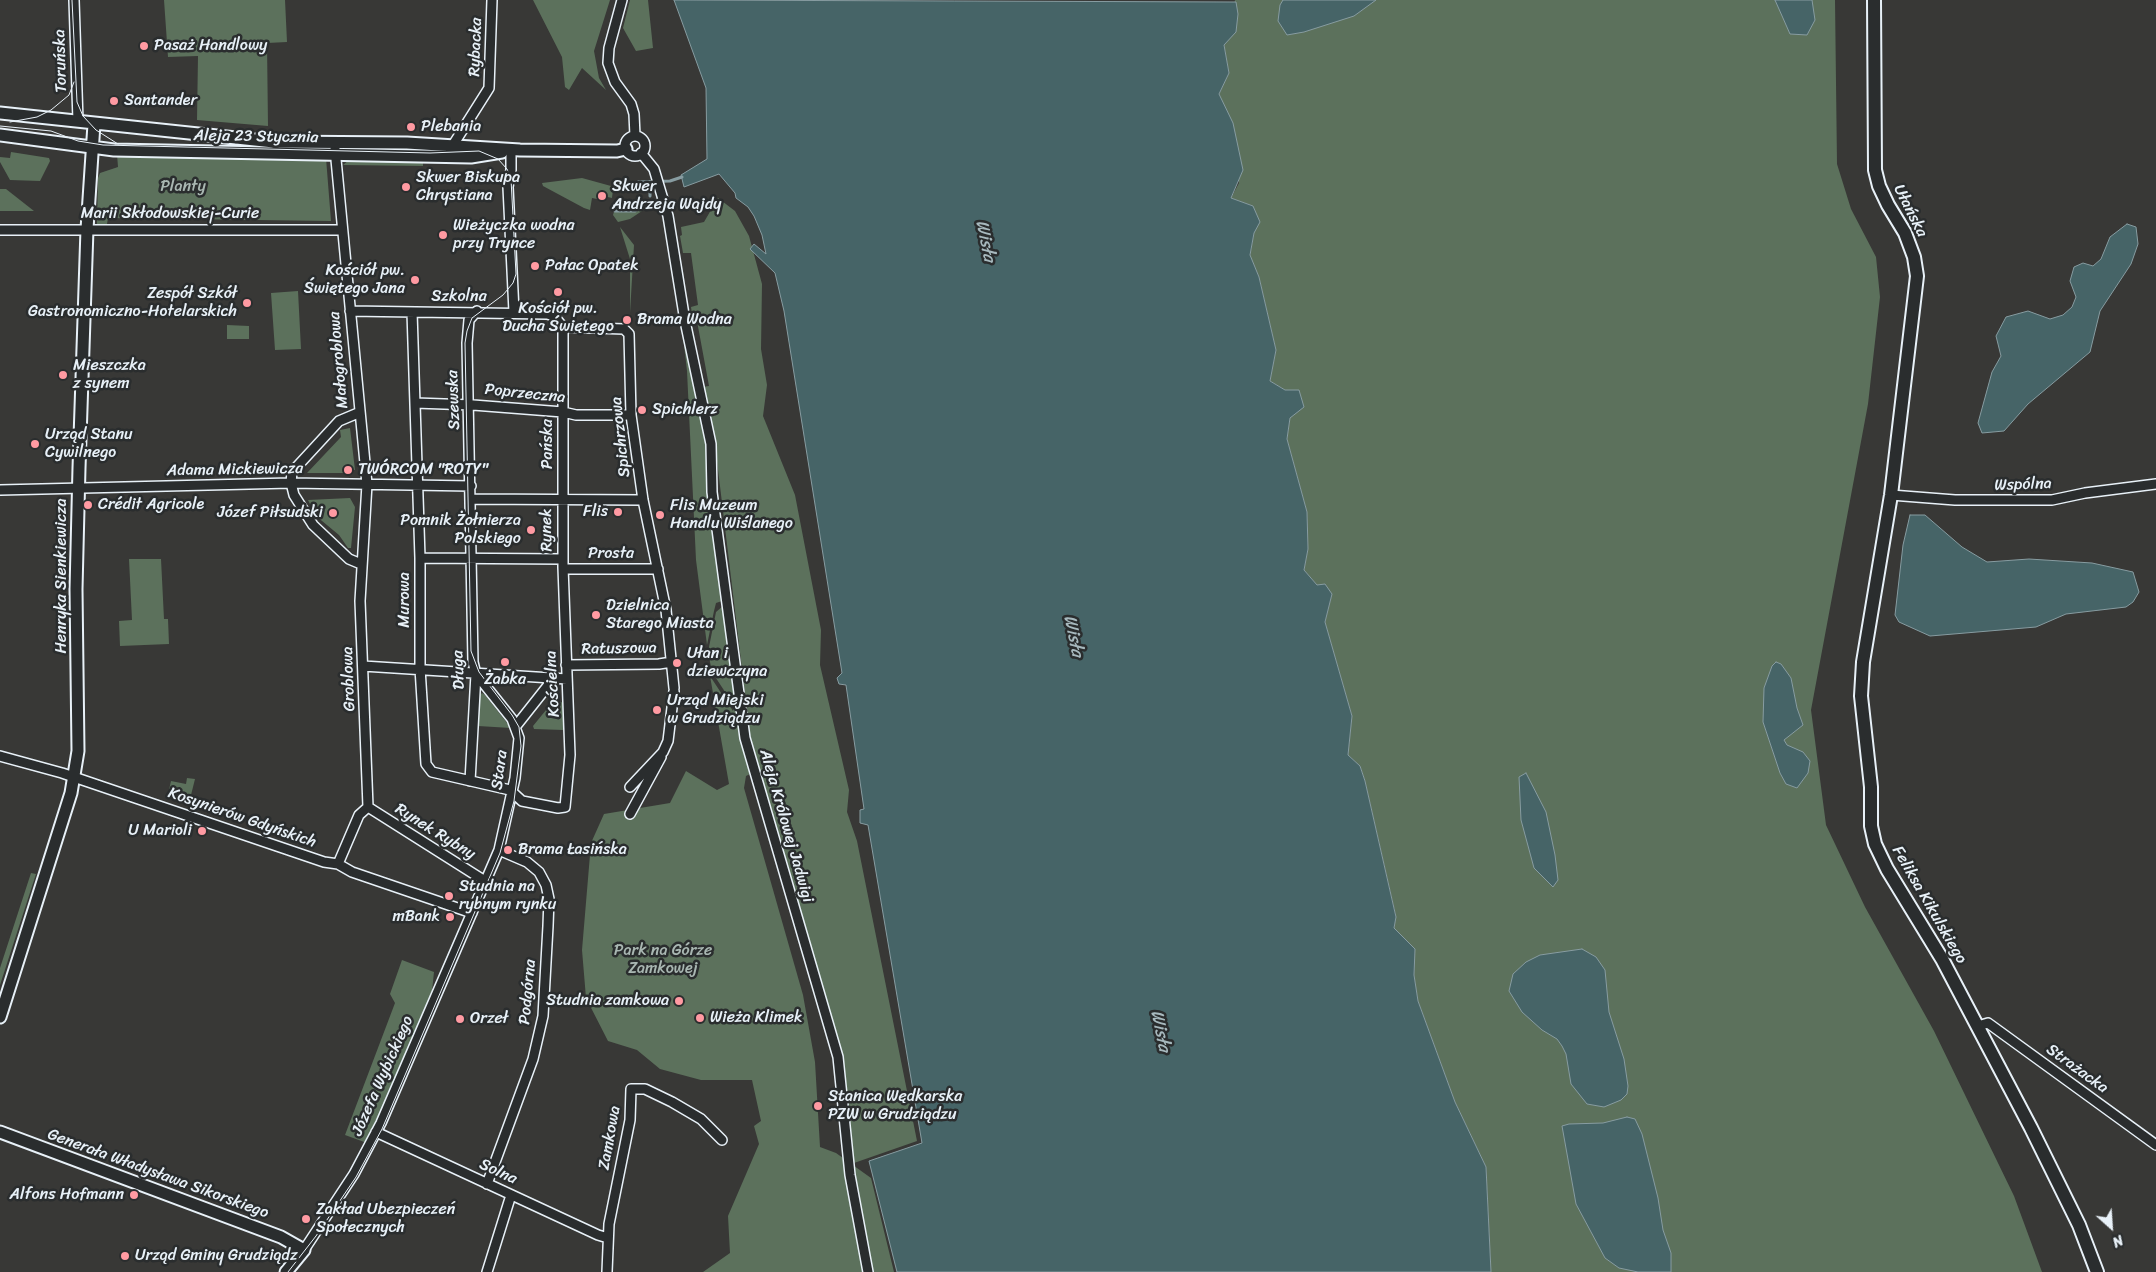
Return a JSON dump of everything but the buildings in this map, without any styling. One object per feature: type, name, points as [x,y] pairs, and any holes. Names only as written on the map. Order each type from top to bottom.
[{"type":"main road","name":"Ułańska","points":[[1874,0],[1875,170],[1888,205],[1906,234],[1914,257],[1917,276],[1891,494]]},
{"type":"main road","name":"Feliksa Kikulskiego","points":[[1891,494],[1863,662],[1861,696],[1872,787],[1871,826],[1875,844],[1887,869],[1942,959],[1978,1026],[2079,1225],[2098,1272]]},
{"type":"street","name":"Toruńska","points":[[74,0],[78,120]]},
{"type":"street","name":"Rybacka","points":[[453,145],[489,88],[492,0]]},
{"type":"street","points":[[622,0],[609,48],[608,64],[615,82],[631,104],[634,114],[635,136]]},
{"type":"street","name":"Aleja 23 Stycznia","points":[[0,113],[78,120],[94,124],[230,139],[453,145],[511,150],[617,151],[626,149]]},
{"type":"street","name":"Henryka Sienkiewicza","points":[[0,1017],[74,778],[78,751],[76,589],[87,229],[94,124]]},
{"type":"street","name":"Aleja 23 Stycznia","points":[[0,135],[91,148],[334,156],[471,157],[511,150]]},
{"type":"street","points":[[635,136],[641,138],[644,144],[641,153],[633,155],[626,149],[626,141],[635,136]]},
{"type":"street","name":"Małogroblowa","points":[[334,143],[366,484]]},
{"type":"street","points":[[511,150],[508,199],[514,312]]},
{"type":"street","name":"Aleja Królowej Jadwigi","points":[[641,153],[654,169],[662,194],[672,237],[684,321],[711,444],[712,492],[745,738],[838,1057],[850,1175],[868,1272]]},
{"type":"street","name":"Marii Skłodowskiej-Curie","points":[[0,230],[341,230]]},
{"type":"street","name":"Szkolna","points":[[350,311],[547,314],[554,316],[562,327]]},
{"type":"street","name":"Murowa","points":[[412,312],[420,558],[420,668],[426,764],[432,772],[512,792],[522,801],[558,808],[564,807]]},
{"type":"street","name":"Szewska","points":[[471,492],[468,328],[469,320],[477,312]]},
{"type":"street","name":"Spichrzowa","points":[[562,327],[627,331],[630,341],[631,415],[643,500],[666,610],[674,689],[671,728],[663,752],[630,787]]},
{"type":"street","name":"Pańska","points":[[562,327],[562,501]]},
{"type":"street","name":"Poprzeczna","points":[[415,403],[469,404],[563,412],[576,415],[631,415]]},
{"type":"street","points":[[358,413],[339,421],[292,472],[292,484],[294,495],[313,525],[350,559],[361,564]]},
{"type":"street","name":"Adama Mickiewicza","points":[[0,490],[366,484],[417,485],[471,492]]},
{"type":"street","name":"Groblowa","points":[[366,484],[361,564],[368,807]]},
{"type":"street","name":"Wspólna","points":[[1891,494],[2014,502],[2052,500],[2085,493],[2156,484]]},
{"type":"street","points":[[471,492],[472,559]]},
{"type":"street","name":"Rynek","points":[[420,558],[563,559],[562,501],[471,492]]},
{"type":"street","points":[[562,501],[643,500]]},
{"type":"street","name":"Długa","points":[[470,781],[476,674],[473,662],[472,559]]},
{"type":"street","name":"Kościelna","points":[[563,559],[570,755],[564,807]]},
{"type":"street","name":"Prosta","points":[[563,569],[658,569]]},
{"type":"street","name":"Ratuszowa","points":[[566,665],[659,664],[672,662]]},
{"type":"street","points":[[363,666],[420,668],[476,674],[567,679]]},
{"type":"street","points":[[476,674],[516,726],[550,683],[550,678]]},
{"type":"street","name":"Stara","points":[[486,881],[500,850],[512,792],[519,746],[516,726]]},
{"type":"street","points":[[630,814],[652,777],[663,752]]},
{"type":"street","name":"Kosynierów Gdyńskich","points":[[0,756],[74,778],[324,862],[338,864],[352,872],[472,913]]},
{"type":"street","points":[[338,864],[359,815],[368,807]]},
{"type":"street","name":"Rynek Rybny","points":[[368,807],[486,881]]},
{"type":"street","name":"Podgórna","points":[[487,1184],[533,1059],[540,1032],[543,1016],[548,926],[549,899],[546,886],[539,872],[527,862],[500,850]]},
{"type":"street","name":"Józefa Wybickiego","points":[[286,1272],[304,1250],[354,1174],[376,1132],[486,881]]},
{"type":"street","name":"Strażacka","points":[[1978,1026],[1988,1023],[2156,1144]]},
{"type":"street","name":"Zamkowa","points":[[608,1238],[608,1224],[630,1120],[630,1089],[645,1089],[672,1102],[701,1119],[722,1140]]},
{"type":"street","name":"Generała Władysława Sikorskiego","points":[[0,1132],[281,1237],[304,1250]]},
{"type":"street","name":"Solna","points":[[376,1132],[608,1238]]},
{"type":"street","points":[[487,1272],[511,1195]]},
{"type":"street","points":[[607,1272],[608,1238]]},
{"type":"green space","points":[[164,0],[285,0],[287,42],[267,43],[268,126],[197,120],[198,56],[168,57]]},
{"type":"green space","points":[[533,0],[610,0],[594,51],[599,78],[606,90],[582,68],[569,90],[565,87],[562,57]]},
{"type":"green space","points":[[630,0],[648,0],[653,48],[636,51],[623,28]]},
{"type":"green space","points":[[1235,0],[1835,0],[1837,164],[1851,209],[1876,257],[1880,297],[1868,404],[1811,710],[1826,825],[1865,907],[1934,1031],[2014,1196],[2042,1272],[1491,1272],[1486,1167],[1455,1102],[1418,1001],[1414,975],[1415,949],[1394,928],[1396,916],[1365,781],[1360,766],[1348,755],[1352,716],[1325,622],[1332,594],[1317,585],[1304,570],[1308,549],[1307,512],[1287,439],[1290,418],[1299,390],[1285,390],[1270,381],[1276,350],[1259,277],[1250,256],[1254,233],[1253,206],[1231,198],[1239,183],[1219,94],[1229,73],[1224,45]]},
{"type":"green space","points":[[11,152],[49,158],[50,161],[40,181],[10,180],[0,162],[0,157],[10,158]]},
{"type":"green space","name":"Planty","points":[[117,154],[326,158],[331,221],[108,218],[107,224],[97,224],[98,178],[100,173],[118,167]]},
{"type":"green space","points":[[423,159],[423,166],[343,165],[349,160]]},
{"type":"green space","points":[[582,178],[611,186],[613,189],[612,198],[603,196],[602,200],[592,198],[590,210],[543,186],[542,183]]},
{"type":"green space","points":[[0,189],[6,189],[34,211],[0,211]]},
{"type":"green space","points":[[718,198],[735,211],[749,236],[762,284],[761,349],[767,385],[763,416],[795,495],[821,630],[820,665],[849,790],[847,812],[857,841],[917,1141],[854,1163],[845,1076],[750,735],[716,453],[702,387],[709,386],[697,321],[693,321],[691,307],[698,305],[691,253],[683,253],[680,236],[682,235],[681,227],[704,222]]},
{"type":"green space","points":[[643,203],[648,207],[630,219],[618,222],[613,215],[616,205],[639,207]]},
{"type":"green space","points":[[620,227],[634,245],[630,313],[630,259]]},
{"type":"green space","points":[[298,291],[301,349],[275,350],[271,293]]},
{"type":"green space","points":[[227,325],[249,326],[249,339],[227,339]]},
{"type":"green space","points":[[682,327],[706,435],[722,601],[716,603],[707,645],[696,560],[687,371]]},
{"type":"green space","points":[[350,428],[355,470],[347,469],[346,473],[307,473],[341,437],[340,430]]},
{"type":"green space","points":[[350,498],[355,507],[351,548],[348,548],[339,535],[316,516],[308,500]]},
{"type":"green space","points":[[129,559],[161,559],[164,619],[168,619],[169,644],[120,646],[119,621],[132,620]]},
{"type":"green space","points":[[723,606],[730,645],[736,703],[731,701],[712,672],[708,652],[716,612]]},
{"type":"green space","name":"Park na Górze Zamkowej","points":[[710,676],[733,711],[734,706],[737,706],[752,773],[746,776],[744,788],[803,995],[815,1062],[820,1147],[836,1153],[871,1178],[894,1272],[703,1272],[730,1253],[728,1216],[759,1144],[754,1126],[761,1121],[752,1080],[701,1080],[660,1069],[637,1050],[608,1041],[586,998],[582,950],[591,843],[604,814],[670,803],[686,771],[717,790],[729,784]]},
{"type":"green space","points":[[482,693],[511,728],[478,726],[478,697]]},
{"type":"green space","points":[[555,699],[563,703],[563,730],[534,729],[533,726]]},
{"type":"green space","points":[[187,778],[195,779],[191,795],[169,790],[171,781],[186,784]]},
{"type":"green space","points":[[31,873],[36,874],[0,985],[0,968]]},
{"type":"green space","points":[[402,960],[434,972],[432,991],[367,1143],[345,1135],[395,1003],[390,994]]},
{"type":"water","name":"Wisła","points":[[674,0],[1236,2],[1238,14],[1236,32],[1224,45],[1229,73],[1219,94],[1233,123],[1243,170],[1231,198],[1253,206],[1260,222],[1254,233],[1250,255],[1259,277],[1276,350],[1270,381],[1285,390],[1299,390],[1304,407],[1290,418],[1287,439],[1307,512],[1308,549],[1304,570],[1317,585],[1325,584],[1332,594],[1325,622],[1352,716],[1348,755],[1360,766],[1365,781],[1396,917],[1394,928],[1415,949],[1414,975],[1418,1001],[1455,1102],[1486,1167],[1491,1272],[897,1272],[869,1161],[922,1143],[868,825],[860,823],[860,810],[864,809],[846,685],[839,684],[837,678],[842,673],[784,311],[775,273],[750,249],[754,244],[766,254],[762,235],[748,207],[736,198],[735,193],[719,174],[684,187],[681,175],[707,159],[706,88]]},
{"type":"water","points":[[1283,0],[1376,0],[1354,16],[1304,32],[1287,35],[1278,21],[1280,5]]},
{"type":"water","points":[[1775,0],[1812,0],[1815,20],[1807,35],[1790,34]]},
{"type":"water","points":[[2127,224],[2136,227],[2138,244],[2131,264],[2100,311],[2090,352],[2028,404],[2004,431],[1982,433],[1978,423],[1992,372],[2001,356],[1996,336],[2006,317],[2028,311],[2050,319],[2063,315],[2072,307],[2076,297],[2070,281],[2074,267],[2083,263],[2093,266],[2101,259],[2110,237]]},
{"type":"water","points":[[1910,515],[1925,515],[1962,547],[1987,562],[2029,559],[2092,563],[2133,572],[2139,592],[2133,602],[2126,607],[2066,614],[2036,627],[1930,636],[1899,622],[1895,615],[1903,545]]},
{"type":"water","points":[[1776,662],[1781,664],[1791,678],[1797,708],[1803,725],[1784,740],[1787,745],[1803,752],[1810,761],[1808,773],[1797,788],[1786,784],[1780,773],[1763,722],[1764,688],[1772,666]]},
{"type":"water","points":[[1526,773],[1546,812],[1558,880],[1553,887],[1534,868],[1521,820],[1519,777]]},
{"type":"water","points":[[1582,949],[1596,957],[1605,970],[1609,1012],[1624,1059],[1628,1086],[1627,1094],[1621,1100],[1604,1107],[1587,1104],[1571,1084],[1566,1054],[1562,1046],[1557,1039],[1542,1030],[1522,1012],[1509,991],[1513,974],[1526,962],[1540,955]]},
{"type":"water","points":[[1627,1117],[1635,1119],[1642,1134],[1658,1198],[1663,1230],[1671,1253],[1671,1272],[1638,1272],[1619,1268],[1605,1258],[1576,1204],[1562,1126],[1603,1123]]},
{"type":"waterway","points":[[638,182],[670,181],[682,177]]},
{"type":"waterway","points":[[650,182],[650,196]]},
{"type":"waterway","points":[[615,211],[635,211],[645,205]]},
{"type":"tram line","points":[[72,0],[77,102],[83,116],[96,130],[118,144]]},
{"type":"tram line","points":[[10,122],[37,117],[51,110],[69,95],[74,82]]},
{"type":"tram line","points":[[0,126],[51,131],[78,141],[103,145],[430,153],[479,151],[498,159],[507,169],[511,179],[516,274],[513,283],[503,295],[472,318],[465,343],[471,651],[479,672],[519,727],[521,746],[514,801],[500,853],[382,1129],[356,1177],[316,1236],[288,1272]]},
{"type":"place","name":"Pasaż Handlowy","points":[[144,46]]},
{"type":"place","name":"Santander","points":[[114,101]]},
{"type":"place","name":"Plebania","points":[[411,127]]},
{"type":"place","name":"Skwer Biskupa Chrystiana","points":[[406,187]]},
{"type":"place","name":"Skwer Andrzeja Wajdy","points":[[602,196]]},
{"type":"place","name":"Wieżyczka wodna przy Trynce","points":[[443,235]]},
{"type":"place","name":"Pałac Opatek","points":[[535,266]]},
{"type":"place","name":"Kościół pw. Świętego Jana","points":[[415,280]]},
{"type":"place","name":"Kościół pw. Ducha Świętego","points":[[558,292]]},
{"type":"place","name":"Zespół Szkół Gastronomiczno-Hotelarskich","points":[[247,303]]},
{"type":"place","name":"Brama Wodna","points":[[627,320]]},
{"type":"place","name":"Mieszczka z synem","points":[[63,375]]},
{"type":"place","name":"Spichlerz","points":[[642,410]]},
{"type":"place","name":"Urząd Stanu Cywilnego","points":[[35,444]]},
{"type":"place","name":"TWÓRCOM \"ROTY\"","points":[[348,470]]},
{"type":"place","name":"Crédit Agricole","points":[[88,505]]},
{"type":"place","name":"Flis","points":[[618,512]]},
{"type":"place","name":"Józef Piłsudski","points":[[333,513]]},
{"type":"place","name":"Flis Muzeum Handlu Wiślanego","points":[[660,515]]},
{"type":"place","name":"Pomnik Żołnierza Polskiego","points":[[531,530]]},
{"type":"place","name":"Dzielnica Starego Miasta","points":[[596,615]]},
{"type":"place","name":"Żabka","points":[[505,662]]},
{"type":"place","name":"Ułan i dziewczyna","points":[[677,663]]},
{"type":"place","name":"Urząd Miejski w Grudziądzu","points":[[657,710]]},
{"type":"place","name":"U Marioli","points":[[202,831]]},
{"type":"place","name":"Brama Łasińska","points":[[508,850]]},
{"type":"place","name":"Studnia na rybnym rynku","points":[[449,896]]},
{"type":"place","name":"mBank","points":[[450,917]]},
{"type":"place","name":"Studnia zamkowa","points":[[679,1001]]},
{"type":"place","name":"Wieża Klimek","points":[[700,1018]]},
{"type":"place","name":"Orzeł","points":[[460,1019]]},
{"type":"place","name":"Stanica Wędkarska PZW w Grudziądzu","points":[[818,1106]]},
{"type":"place","name":"Alfons Hofmann","points":[[134,1195]]},
{"type":"place","name":"Zakład Ubezpieczeń Społecznych","points":[[306,1219]]},
{"type":"place","name":"Urząd Gminy Grudziądz","points":[[125,1256]]}]
